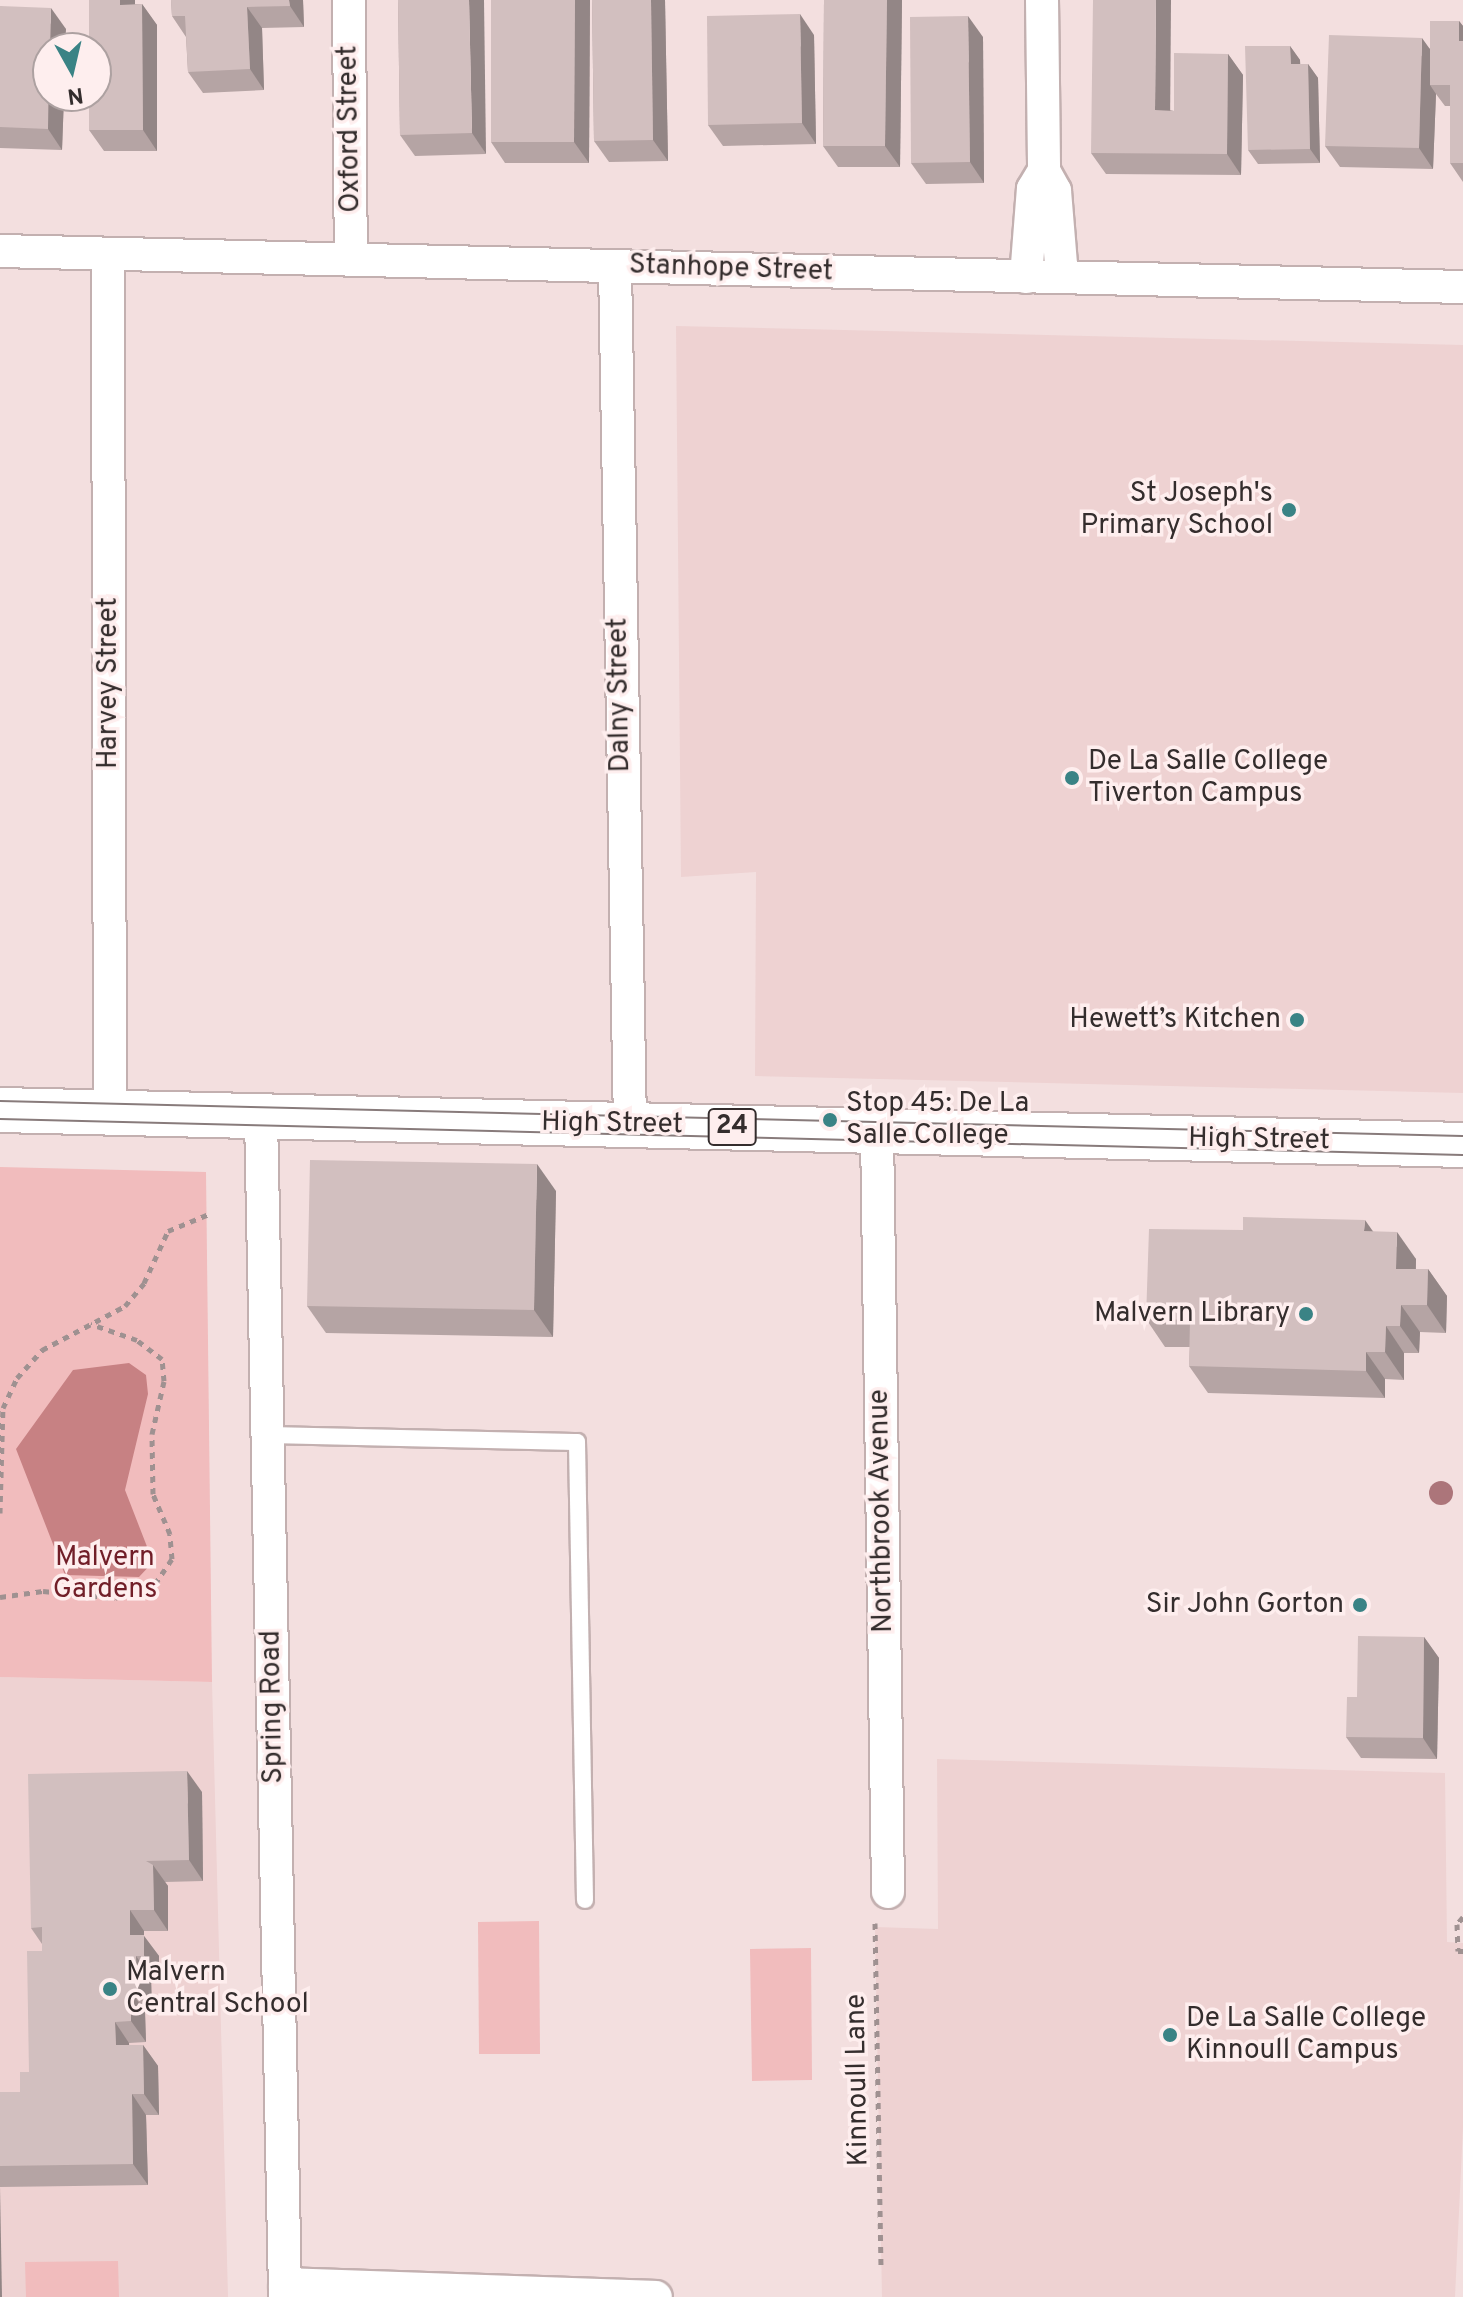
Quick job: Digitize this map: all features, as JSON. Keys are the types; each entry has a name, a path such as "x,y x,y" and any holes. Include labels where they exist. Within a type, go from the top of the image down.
{"main road":[{"name":"High Street","path":"0,1110 1463,1145"}],"street":[{"name":"Oxford Street","path":"349,0 351,259"},
{"path":"1042,0 1044,171 1055,191 1062,277"},
{"path":"1026,277 1033,189 1044,171"},
{"name":"Stanhope Street","path":"0,251 1463,287"},
{"name":"Harvey Street","path":"108,254 110,1112"},
{"name":"Dalny Street","path":"615,266 630,1125"},
{"name":"Spring Road","path":"261,1117 285,2290"},
{"name":"Northbrook Avenue","path":"877,1131 888,1892"},
{"path":"285,2290 656,2297"}],"lane":[{"path":"267,1435 577,1442 585,1900"}],"path":[{"path":"0,1513 3,1408 17,1378 42,1350 125,1306 144,1283 168,1231 209,1214"},
{"path":"0,1597 43,1591 115,1598 155,1584 172,1559 170,1534 153,1494 152,1434 164,1381 162,1359 137,1340 91,1324"},
{"name":"Kinnoull Lane","path":"881,2270 875,1920 888,1892"},
{"path":"1463,1917 1457,1924 1458,1951 1463,1951"}],"shaded area":[{"name":"De La Salle College Tiverton Campus","path":"676,326 1463,345 1463,1093 755,1076 756,872 681,877"},
{"path":"129,1363 146,1375 148,1394 125,1490 153,1562 139,1577 65,1575 16,1449 73,1370"},
{"name":"Malvern Central School","path":"0,1677 212,1682 228,2297 0,2297"},
{"name":"De La Salle College Kinnoull Campus","path":"937,1759 1445,1773 1447,1942 1463,1943 1463,2127 1455,2297 882,2297 875,1927 938,1929"}],"green space":[{"name":"Malvern Gardens","path":"0,1167 206,1172 212,1682 0,1677"},
{"path":"539,1921 540,2054 479,2054 478,1922"},
{"path":"811,1948 812,2080 752,2081 750,1949"},
{"path":"118,2261 119,2297 26,2297 25,2262"}],"building":[{"path":"89,0 120,0 120,5 142,4 143,130 89,130 89,112 112,112 112,32 89,32"},
{"path":"171,0 289,0 290,6 247,7 250,69 188,72 185,16 172,16"},
{"path":"398,0 469,0 472,133 400,135"},
{"path":"491,0 575,0 574,142 491,142"},
{"path":"592,0 651,0 653,140 594,141"},
{"path":"824,0 887,0 885,146 823,146"},
{"path":"1093,0 1156,0 1155,110 1174,111 1174,53 1228,54 1227,154 1091,153"},
{"path":"0,6 51,8 50,32 32,32 32,112 48,112 48,129 0,127"},
{"path":"800,14 802,123 708,125 707,16"},
{"path":"968,16 970,162 911,163 910,17"},
{"path":"1430,21 1459,21 1459,41 1463,41 1463,163 1450,163 1450,85 1430,85"},
{"path":"1329,35 1422,38 1419,148 1325,146"},
{"path":"1245,46 1290,46 1291,64 1308,64 1310,149 1248,150"},
{"path":"310,1160 537,1164 534,1310 307,1306"},
{"name":"Malvern Library","path":"1243,1217 1365,1220 1364,1231 1397,1232 1396,1269 1428,1269 1427,1305 1401,1305 1400,1326 1386,1326 1385,1352 1366,1352 1366,1371 1189,1366 1190,1320 1146,1319 1149,1229 1243,1230"},
{"path":"1358,1636 1424,1637 1423,1738 1346,1737 1347,1697 1357,1697"},
{"path":"187,1771 189,1860 146,1861 153,1865 154,1910 130,1910 130,1935 144,1935 144,1956 136,1956 137,1991 131,1991 131,2021 115,2022 116,2045 143,2045 144,2094 132,2094 133,2164 0,2166 0,2092 20,2092 20,2072 29,2072 27,1951 42,1951 42,1927 31,1928 28,1774"}],"tram line":[{"path":"0,1101 1463,1136"},
{"path":"0,1119 1463,1155"}],"place":[{"name":"St Joseph's Primary School","path":"1289,510"},
{"name":"De La Salle College Tiverton Campus","path":"1072,778"},
{"name":"Hewett’s Kitchen","path":"1297,1020"},
{"name":"Stop 45: De La Salle College","path":"830,1120"},
{"name":"Malvern Library","path":"1306,1314"},
{"name":"Sir John Gorton","path":"1360,1605"},
{"name":"Malvern Central School","path":"110,1989"},
{"name":"De La Salle College Kinnoull Campus","path":"1170,2035"}]}
